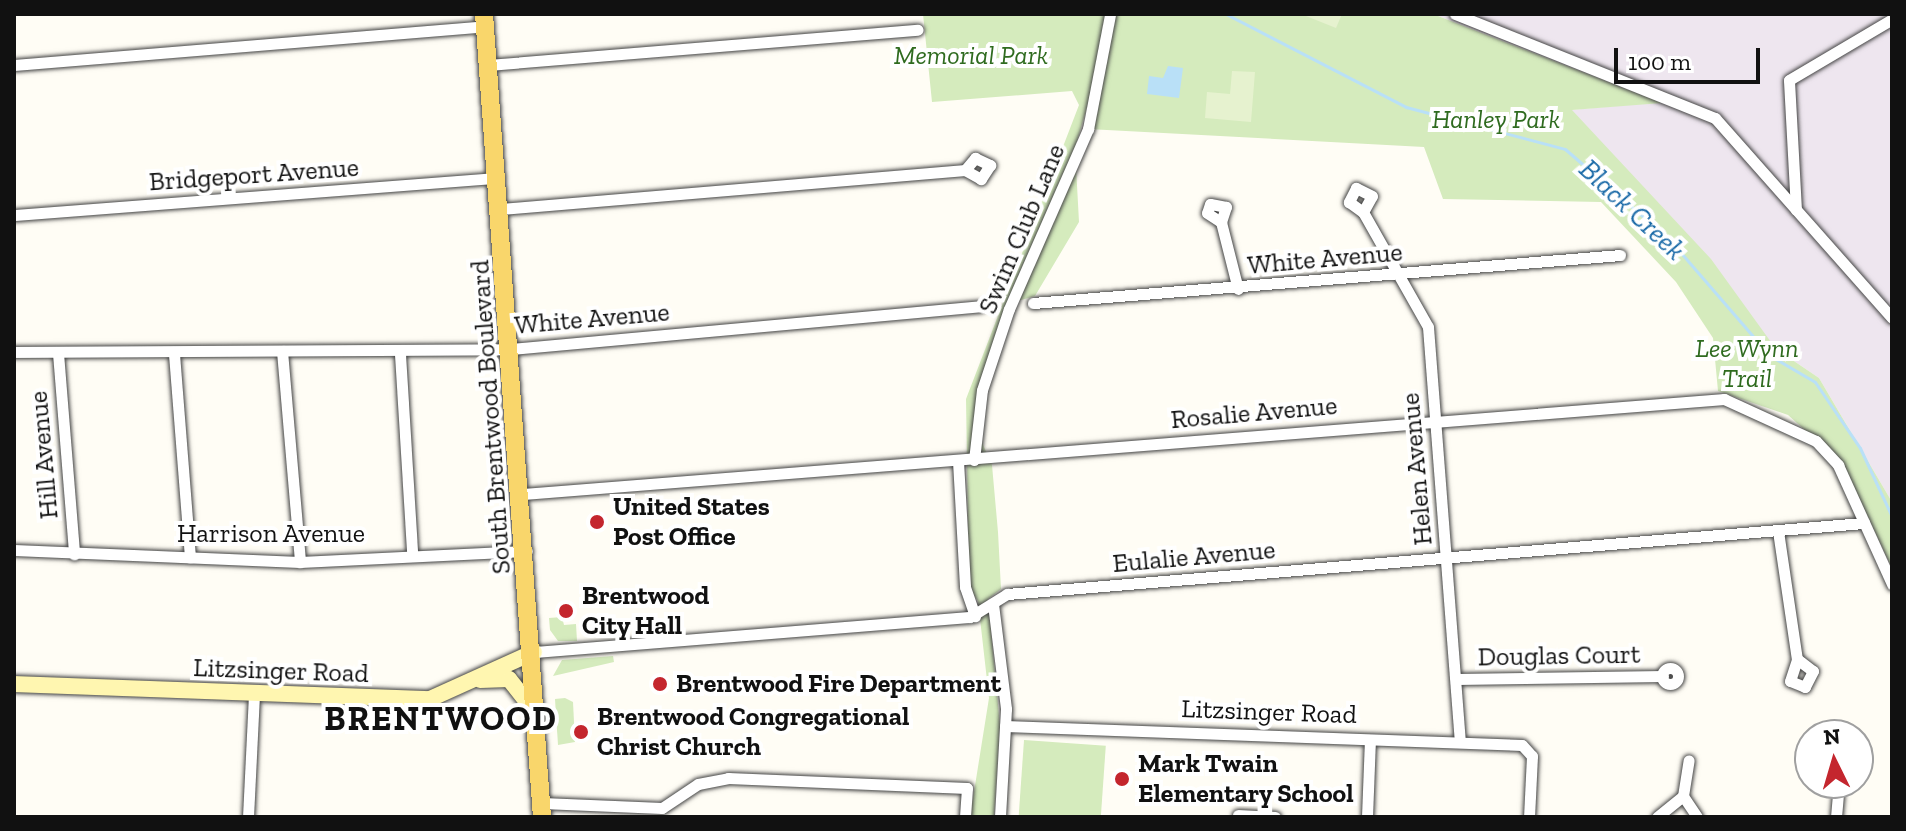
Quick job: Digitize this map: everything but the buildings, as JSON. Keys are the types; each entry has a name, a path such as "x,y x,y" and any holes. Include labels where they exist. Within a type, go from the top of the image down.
{"main road":[{"name":"South Brentwood Boulevard","path":"485,20 523,494 542,810"}],"street":[{"path":"1455,14 1705,111 1892,318"},
{"name":"Swim Club Lane","path":"974,460 982,390 1009,309 1088,129 1110,15"},
{"path":"1796,210 1789,80 1892,19"},
{"path":"14,65 485,20"},
{"path":"488,65 918,30"},
{"path":"501,209 965,170"},
{"name":"Bridgeport Avenue","path":"14,215 498,178"},
{"name":"Helen Avenue","path":"1363,212 1428,327 1460,740"},
{"path":"1221,222 1238,289"},
{"name":"White Avenue","path":"1033,303 1238,289 1620,255"},
{"name":"White Avenue","path":"14,352 400,354 511,349 980,306"},
{"path":"282,351 300,562"},
{"name":"Hill Avenue","path":"58,353 74,554"},
{"path":"174,354 190,557"},
{"path":"400,354 412,552"},
{"name":"Rosalie Avenue","path":"523,494 974,460 1435,420 1734,401 1816,441 1838,465 1892,584"},
{"path":"958,461 965,587 975,616"},
{"name":"Eulalie Avenue","path":"534,652 975,616 1007,594 1864,523"},
{"path":"1778,531 1797,659"},
{"name":"Harrison Avenue","path":"14,550 300,562 412,552 527,551"},
{"path":"993,604 1005,726 1000,817"},
{"name":"Litzsinger Road","path":"14,684 254,696 430,699 478,680 534,652"},
{"name":"Douglas Court","path":"1456,679 1663,676"},
{"path":"478,680 509,679 538,717"},
{"path":"248,817 254,696"},
{"name":"Litzsinger Road","path":"1005,726 1370,740 1460,740 1530,748 1529,817"},
{"path":"1367,817 1370,740"},
{"path":"1657,817 1683,796 1689,760"},
{"path":"542,810 664,812 698,784 728,778 967,788 965,817"},
{"path":"1683,796 1697,817"},
{"path":"1238,815 1275,817"}],"shaded area":[{"path":"1433,14 1892,14 1892,502 1819,378 1776,349 1571,110 1660,102"}],"green space":[{"name":"Hanley Park","path":"923,14 1433,14 1662,103 1572,110 1711,259 1776,349 1819,378 1892,502 1892,568 1843,464 1788,415 1718,391 1713,338 1676,282 1601,202 1443,199 1424,147 1088,129 1092,90 1075,148 1079,222 1035,296 1014,302 985,390 980,438 992,465 998,532 1001,589 988,599 1000,726 994,817 970,817 989,698 978,601 969,588 966,399 1079,105 1072,91 932,102"},
{"path":"1301,14 1342,14 1336,28"},
{"path":"1232,71 1255,72 1251,122 1205,118 1207,92 1230,94"},
{"path":"562,617 564,625 576,624 577,641 558,641 550,630 549,618"},
{"path":"613,656 614,662 553,676 562,660"},
{"path":"565,698 573,702 575,742 558,745 555,699"},
{"path":"1024,740 1106,746 1101,817 1019,817"}],"water":[{"path":"1168,66 1183,68 1179,98 1147,94 1149,76 1163,78"}],"waterway":[{"name":"Black Creek","path":"1226,14 1406,107 1565,149 1669,239 1769,355 1815,382 1860,448 1892,517"}],"place":[{"name":"United States Post Office","path":"597,522"},
{"name":"Brentwood City Hall","path":"566,611"},
{"name":"Brentwood Fire Department","path":"660,684"},
{"name":"Brentwood Congregational Christ Church","path":"581,732"},
{"name":"Mark Twain Elementary School","path":"1122,779"}],"district":[{"name":"BRENTWOOD","path":"441,719"}],"park label":[{"name":"Memorial Park","path":"971,56"},
{"name":"Lee Wynn Trail","path":"1747,364"}]}
